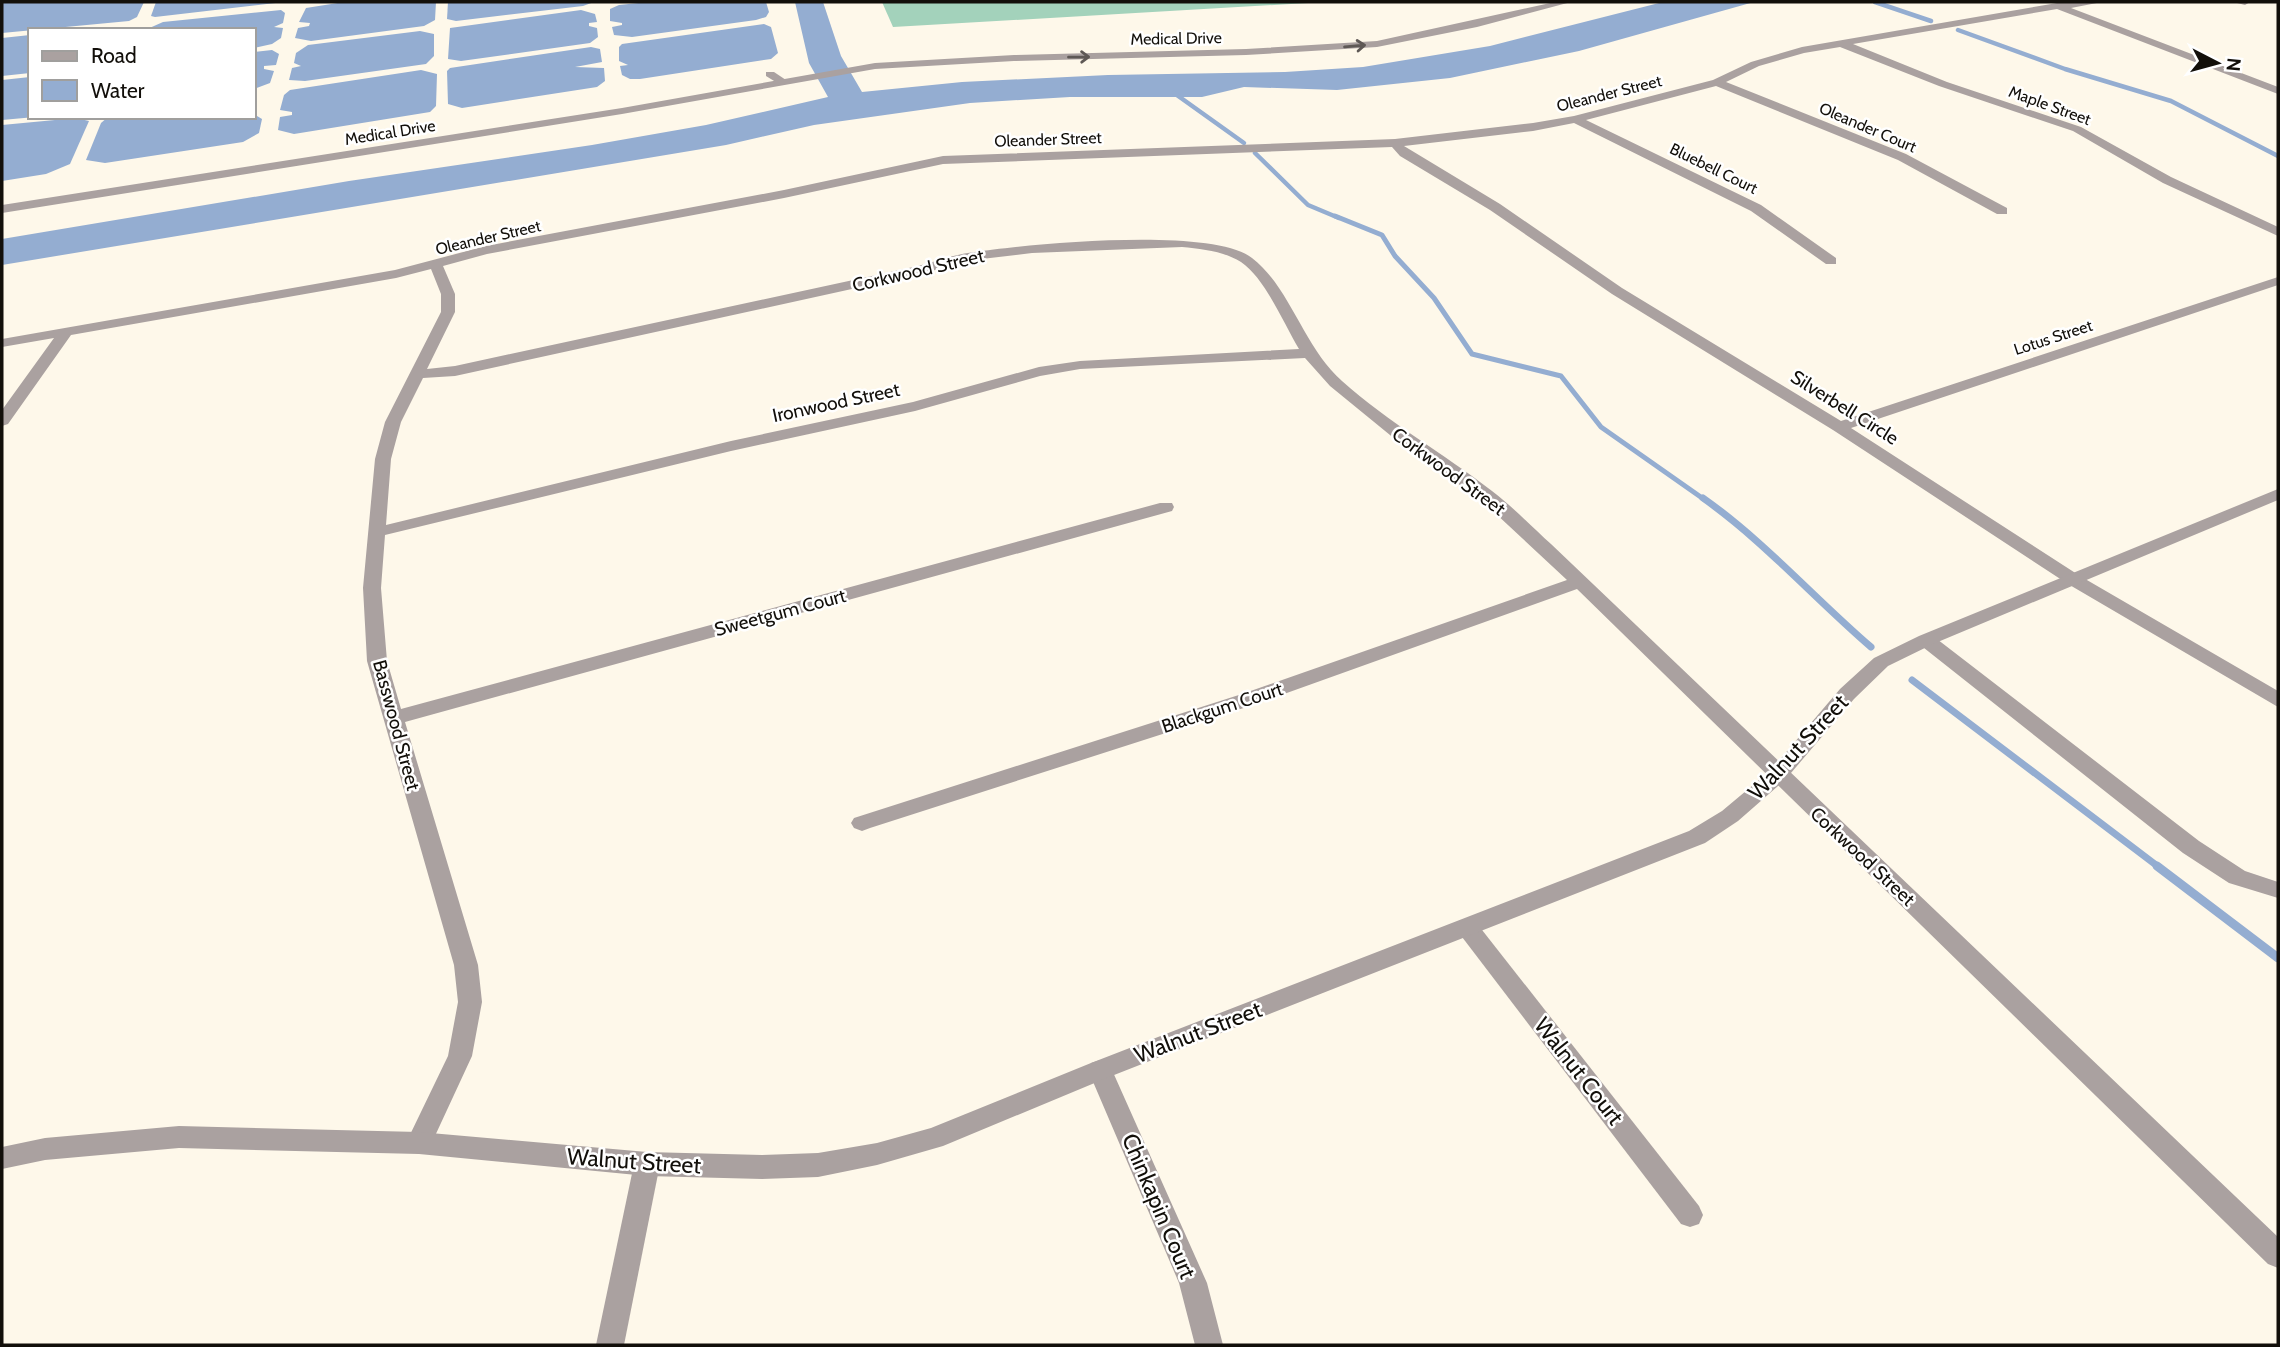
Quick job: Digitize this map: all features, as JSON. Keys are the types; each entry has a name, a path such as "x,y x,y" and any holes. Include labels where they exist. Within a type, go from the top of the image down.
{"street":[{"name":"Medical Drive","path":"1225,40 1298,40 1378,31 1430,23 1516,2"},
{"name":"Medical Drive","path":"860,64 1246,52 1377,44 1511,17 1566,2"},
{"name":"Oleander Street","path":"2,343 436,265 486,250 784,194 943,160 1395,143 1510,130 1575,119 1717,82 1769,59 1840,43 2057,6 2097,2"},
{"path":"2238,2 2245,2"},
{"path":"2057,6 2278,92"},
{"name":"Medical Drive","path":"2,198 951,51 1198,41"},
{"name":"Maple Street","path":"1840,43 1943,83 2077,129 2179,186 2278,232"},
{"name":"Medical Drive","path":"2,209 484,134 782,77"},
{"name":"Oleander Court","path":"1717,82 1902,157 2002,211"},
{"name":"Bluebell Court","path":"1575,119 1756,208 1831,261"},
{"name":"Silverbell Circle","path":"1395,143 1404,153 1495,207 1617,291 1839,427 2074,580 2278,700"},
{"name":"Corkwood Street","path":"417,374 455,370 920,270 972,256 1032,249 1182,243 1231,252 1247,260 1266,281 1309,353 1335,383 1377,418 1486,495 2066,1048 2278,1255"},
{"name":"Basswood Street","path":"419,1143 460,1056 470,1002 466,965 377,661 372,587 383,459 393,422 448,312 448,295 436,265"},
{"name":"Lotus Street","path":"1839,427 2278,281"},
{"path":"2,421 67,331"},
{"name":"Ironwood Street","path":"378,532 731,446 915,406 1039,372 1080,365 1309,353"},
{"name":"Walnut Street","path":"2,1158 46,1149 179,1137 419,1143 647,1164 762,1167 818,1165 877,1154 934,1138 1100,1070 1697,838 1730,816 1778,775 1847,694 1881,662 1926,640 2276,497"},
{"name":"Sweetgum Court","path":"394,718 1166,507"},
{"name":"Blackgum Court","path":"862,823 1249,699 1579,582"},
{"path":"1926,640 2190,847 2237,877 2278,890"},
{"name":"Walnut Court","path":"1467,927 1690,1215"},
{"name":"Chinkapin Court","path":"1100,1070 1193,1283 1209,1345"},
{"path":"610,1345 647,1164"}],"green space":[{"path":"882,2 1325,2 893,27"}],"water":[{"path":"2,2 144,2 137,17 129,21 28,28 28,31 2,33"},
{"path":"156,2 284,2 155,17 151,16"},
{"path":"344,2 436,2 435,20 424,26 311,41 295,38 298,28 309,26 310,23 299,22 306,8"},
{"path":"448,2 594,2 583,6 456,21 447,19"},
{"path":"648,2 766,2 769,12 766,17 756,20 632,37 614,35 612,27 622,23 610,21 610,9 619,5"},
{"path":"795,2 823,2 841,56 862,92 962,82 1363,67 1490,46 1663,2 1754,2 1579,51 1450,78 1337,90 1244,87 1202,97 1070,97 970,103 814,125 726,145 2,265 2,239 349,181 592,145 706,125 828,97 809,63"},
{"path":"281,10 285,13 283,23 274,27 283,28 281,38 272,44 256,48 256,28 150,28 163,22"},
{"path":"581,10 595,14 597,22 589,23 589,26 597,28 598,37 590,43 461,61 448,59 450,28"},
{"path":"764,24 771,27 778,53 771,59 640,79 630,79 622,75 620,66 628,65 619,61 619,47 622,44"},
{"path":"420,31 434,34 434,56 426,64 305,81 289,80 292,68 301,66 294,63 296,53 308,45"},
{"path":"28,35 28,73 2,76 2,38"},
{"path":"591,47 600,49 602,62 575,67 604,68 605,81 597,87 462,108 448,104 447,71 450,68"},
{"path":"272,50 279,54 276,65 264,66 264,69 274,71 270,83 256,88 256,52"},
{"path":"421,70 437,74 436,106 430,112 294,134 278,130 280,117 292,115 292,112 280,110 284,95 290,90"},
{"path":"28,77 28,118 2,120 2,80"},
{"path":"256,116 262,119 259,133 243,142 105,163 86,160 101,123 106,119 256,119"},
{"path":"65,119 89,121 70,164 46,174 2,181 2,125"}],"waterway":[{"path":"1875,2 1931,21"},
{"path":"1958,30 2065,69 2171,101 2278,156"},
{"path":"1174,93 1244,143"},
{"path":"1255,153 1308,205 1339,218"},
{"path":"1335,216 1382,235 1395,256 1434,298 1472,354 1561,376 1601,427 1705,500"},
{"path":"1703,498 1768,551 1871,647"},
{"path":"1912,680 2160,868"},
{"path":"2157,866 2278,958"}]}
